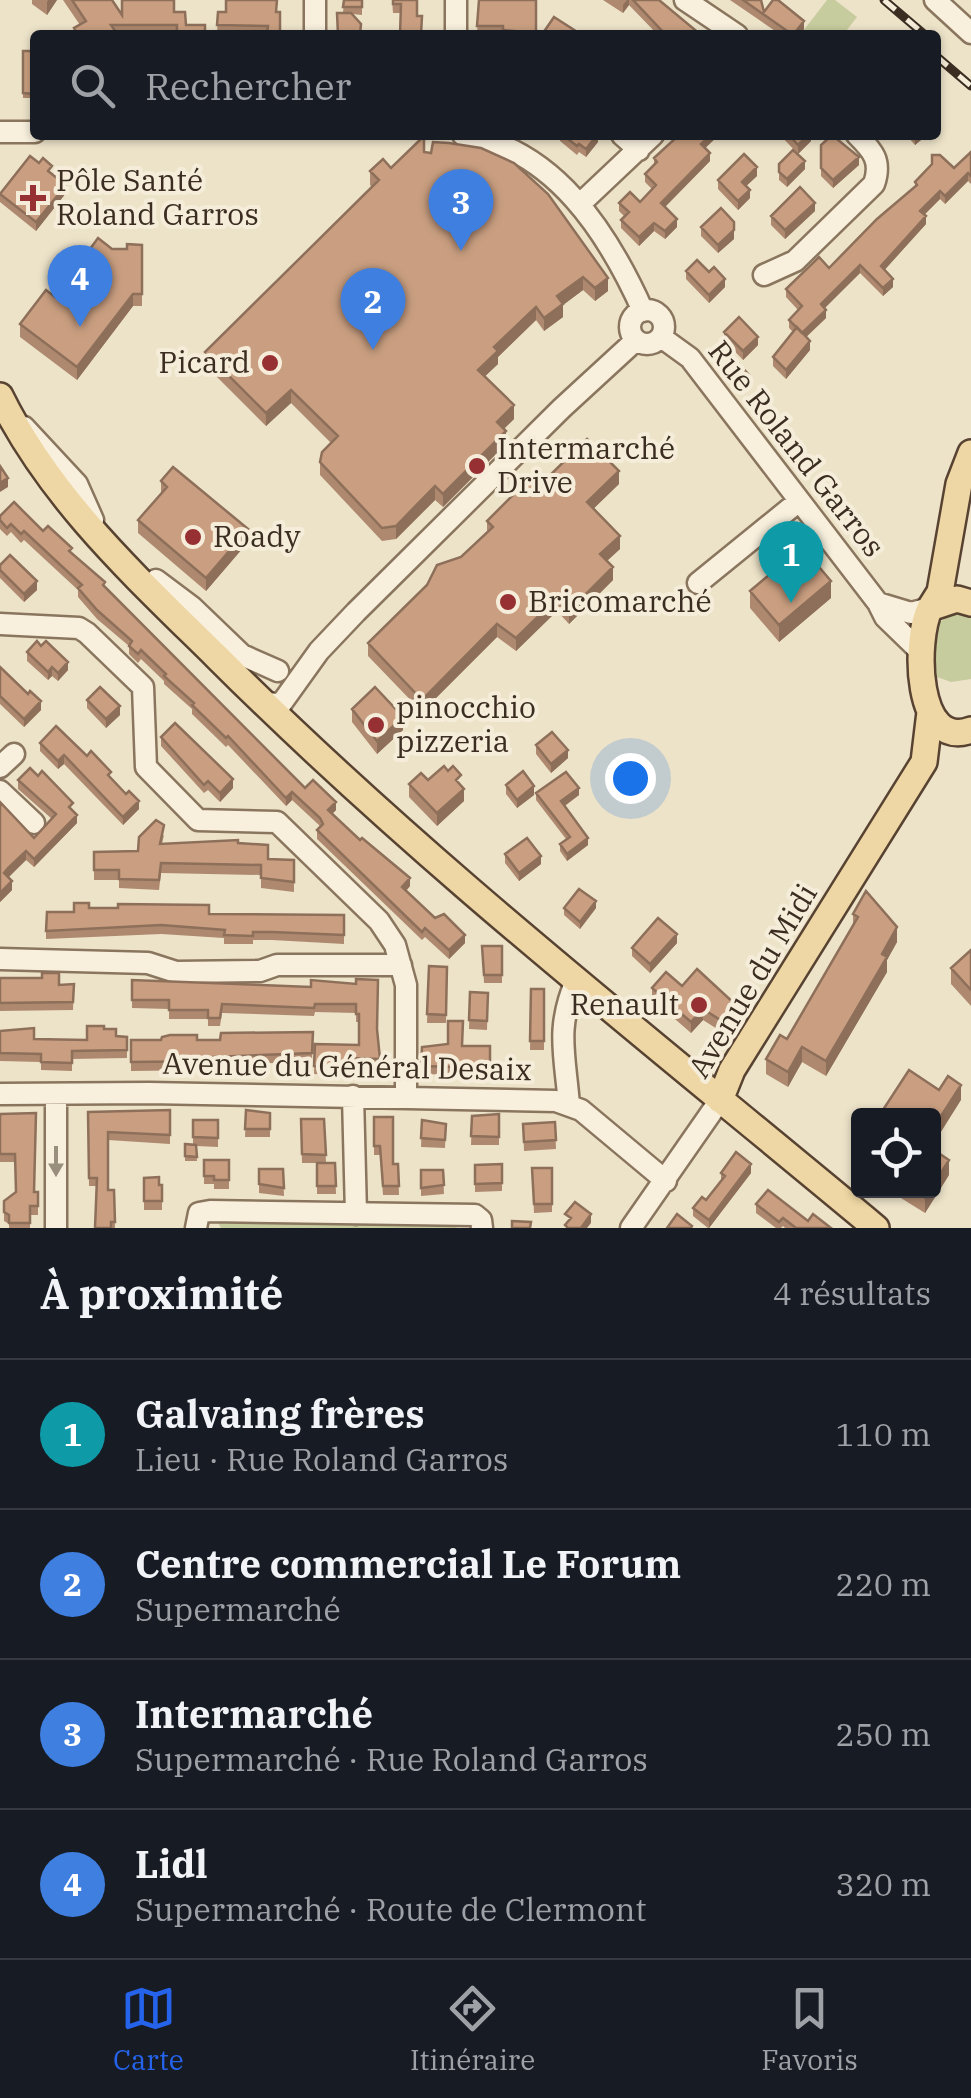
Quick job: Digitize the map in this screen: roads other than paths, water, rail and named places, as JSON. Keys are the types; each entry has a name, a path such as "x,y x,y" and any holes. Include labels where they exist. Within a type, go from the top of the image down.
{"main road":[{"path":"4,404 23,440 70,504 125,568 274,698"},
{"path":"919,650 920,635 940,592 959,484 971,452"},
{"path":"70,504 93,520 156,580 462,885 876,1228"},
{"path":"930,608 971,600 958,575 951,529"},
{"name":"Avenue du Midi","path":"720,1100 732,1070 924,762 930,712 919,650"},
{"path":"930,712 942,726 969,733"},
{"name":"Avenue du Midi","path":"924,762 969,733"}],"street":[{"path":"315,0 315,30"},
{"path":"456,0 456,30"},
{"path":"685,0 730,30"},
{"path":"935,0 971,33"},
{"path":"0,132 30,132"},
{"path":"481,140 510,148 547,173 580,204 627,275 643,311"},
{"path":"764,275 795,261 874,184 880,169 876,156 862,140"},
{"path":"580,204 646,142"},
{"path":"637,314 659,314 664,329 662,337 650,344 636,340 630,327 637,314"},
{"name":"Rue Roland Garros","path":"662,337 690,358 885,617 919,650"},
{"path":"274,698 562,408 636,340"},
{"path":"4,404 77,484 93,520"},
{"path":"698,583 799,500"},
{"name":"Rue Roland Garros","path":"878,604 911,613 930,608"},
{"path":"0,624 78,628 86,632 143,688 144,757 151,775 198,820 277,822 389,933 406,985 406,1097"},
{"path":"274,698 319,650"},
{"path":"0,790 34,824"},
{"path":"0,960 148,963 176,972 401,965"},
{"path":"570,1105 561,1045 565,1006 578,978"},
{"name":"Avenue du Général Desaix","path":"0,1094 543,1100 581,1110 666,1181"},
{"path":"56,1094 56,1228"},
{"path":"353,1096 356,1214"},
{"name":"Avenue du Midi","path":"631,1228 720,1100"},
{"path":"196,1228 196,1217 204,1211 475,1215 482,1220 482,1228"}],"railway":[{"path":"884,0 919,30"},
{"path":"941,60 971,86"}],"place":[{"name":"Pôle Santé Roland Garros","path":"33,198"},
{"name":"Intermarché","path":"461,251"},
{"name":"Lidl","path":"80,327"},
{"name":"Centre commercial Le Forum","path":"373,350"},
{"name":"Picard","path":"270,363"},
{"name":"Intermarché Drive","path":"477,466"},
{"name":"Roady","path":"193,537"},
{"name":"Bricomarché","path":"508,602"},
{"name":"Galvaing frères","path":"791,603"},
{"name":"pinocchio pizzeria","path":"376,725"},
{"name":"Renault","path":"699,1005"}]}
